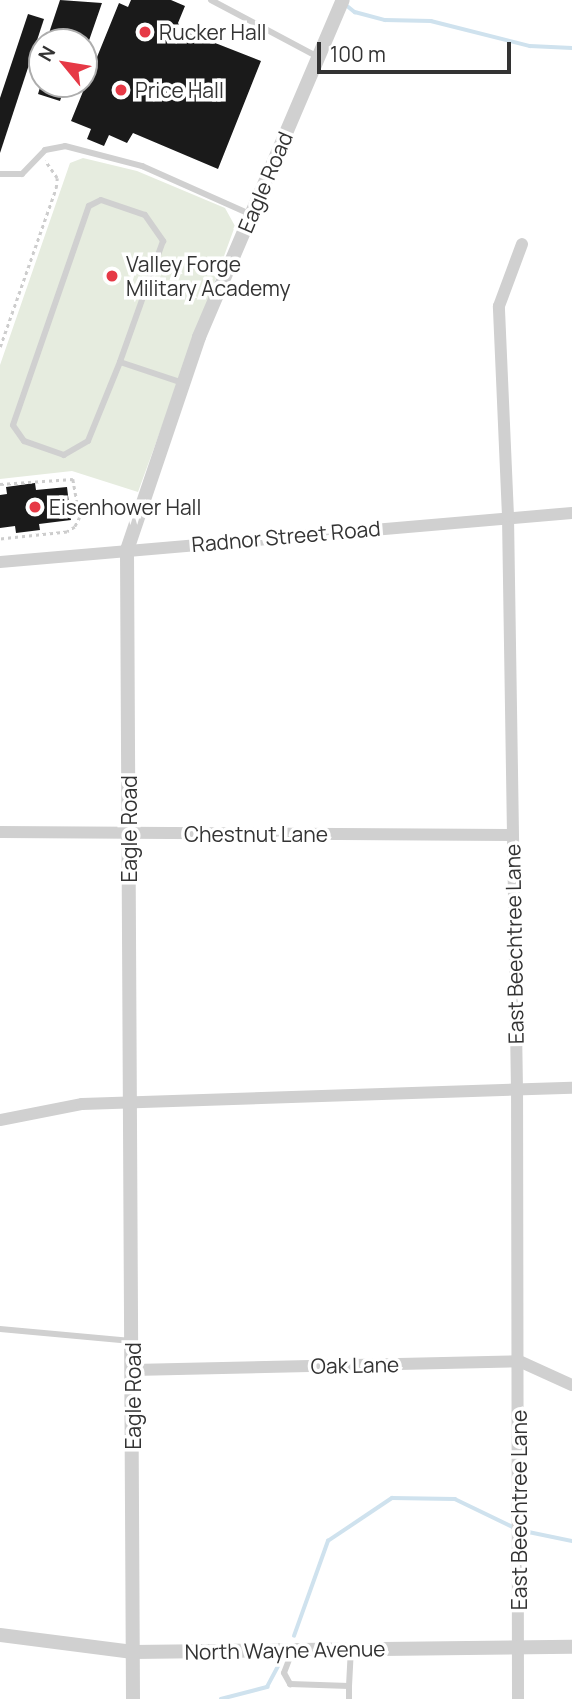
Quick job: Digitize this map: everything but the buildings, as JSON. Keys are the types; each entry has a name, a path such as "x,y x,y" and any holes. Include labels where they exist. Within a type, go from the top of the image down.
{"street":[{"name":"Eagle Road","path":"133,1699 128,550 183,383 251,214 343,0"},
{"name":"East Beechtree Lane","path":"518,1699 517,1090 508,516 499,306 522,244"},
{"name":"Radnor Street Road","path":"0,562 508,516 572,513"},
{"name":"Chestnut Lane","path":"0,832 512,835"},
{"path":"0,1120 50,1108 132,1103 572,1088"},
{"name":"Oak Lane","path":"133,1370 519,1361 572,1385"},
{"name":"North Wayne Avenue","path":"0,1635 133,1652 572,1647"}],"lane":[{"path":"211,0 318,57"},
{"path":"0,174 22,174 46,150 65,146 117,159 251,214"},
{"path":"101,200 145,215 163,241 120,362 89,441 64,455 24,441 13,425 89,205 101,200"},
{"path":"120,362 183,383"},
{"path":"0,1329 133,1342"},
{"path":"349,1699 351,1649"},
{"path":"292,1650 284,1673 290,1684 349,1686"}],"path":[{"path":"0,348 55,188 57,178 40,156"},
{"path":"0,484 73,479 80,517 75,527 66,532 0,538"}],"shaded area":[{"path":"83,158 137,171 225,208 235,226 138,492 72,471 0,479 0,365 70,163"}],"waterway":[{"path":"345,4 355,12 385,20 431,21 530,46 572,48"},
{"path":"294,1636 328,1541 392,1498 455,1499 519,1530 572,1541"},
{"path":"221,1699 267,1687 278,1666"}],"place":[{"name":"Rucker Hall","path":"145,32"},
{"name":"Price Hall","path":"121,90"},
{"name":"Valley Forge Military Academy","path":"112,276"},
{"name":"Eisenhower Hall","path":"35,507"}]}
